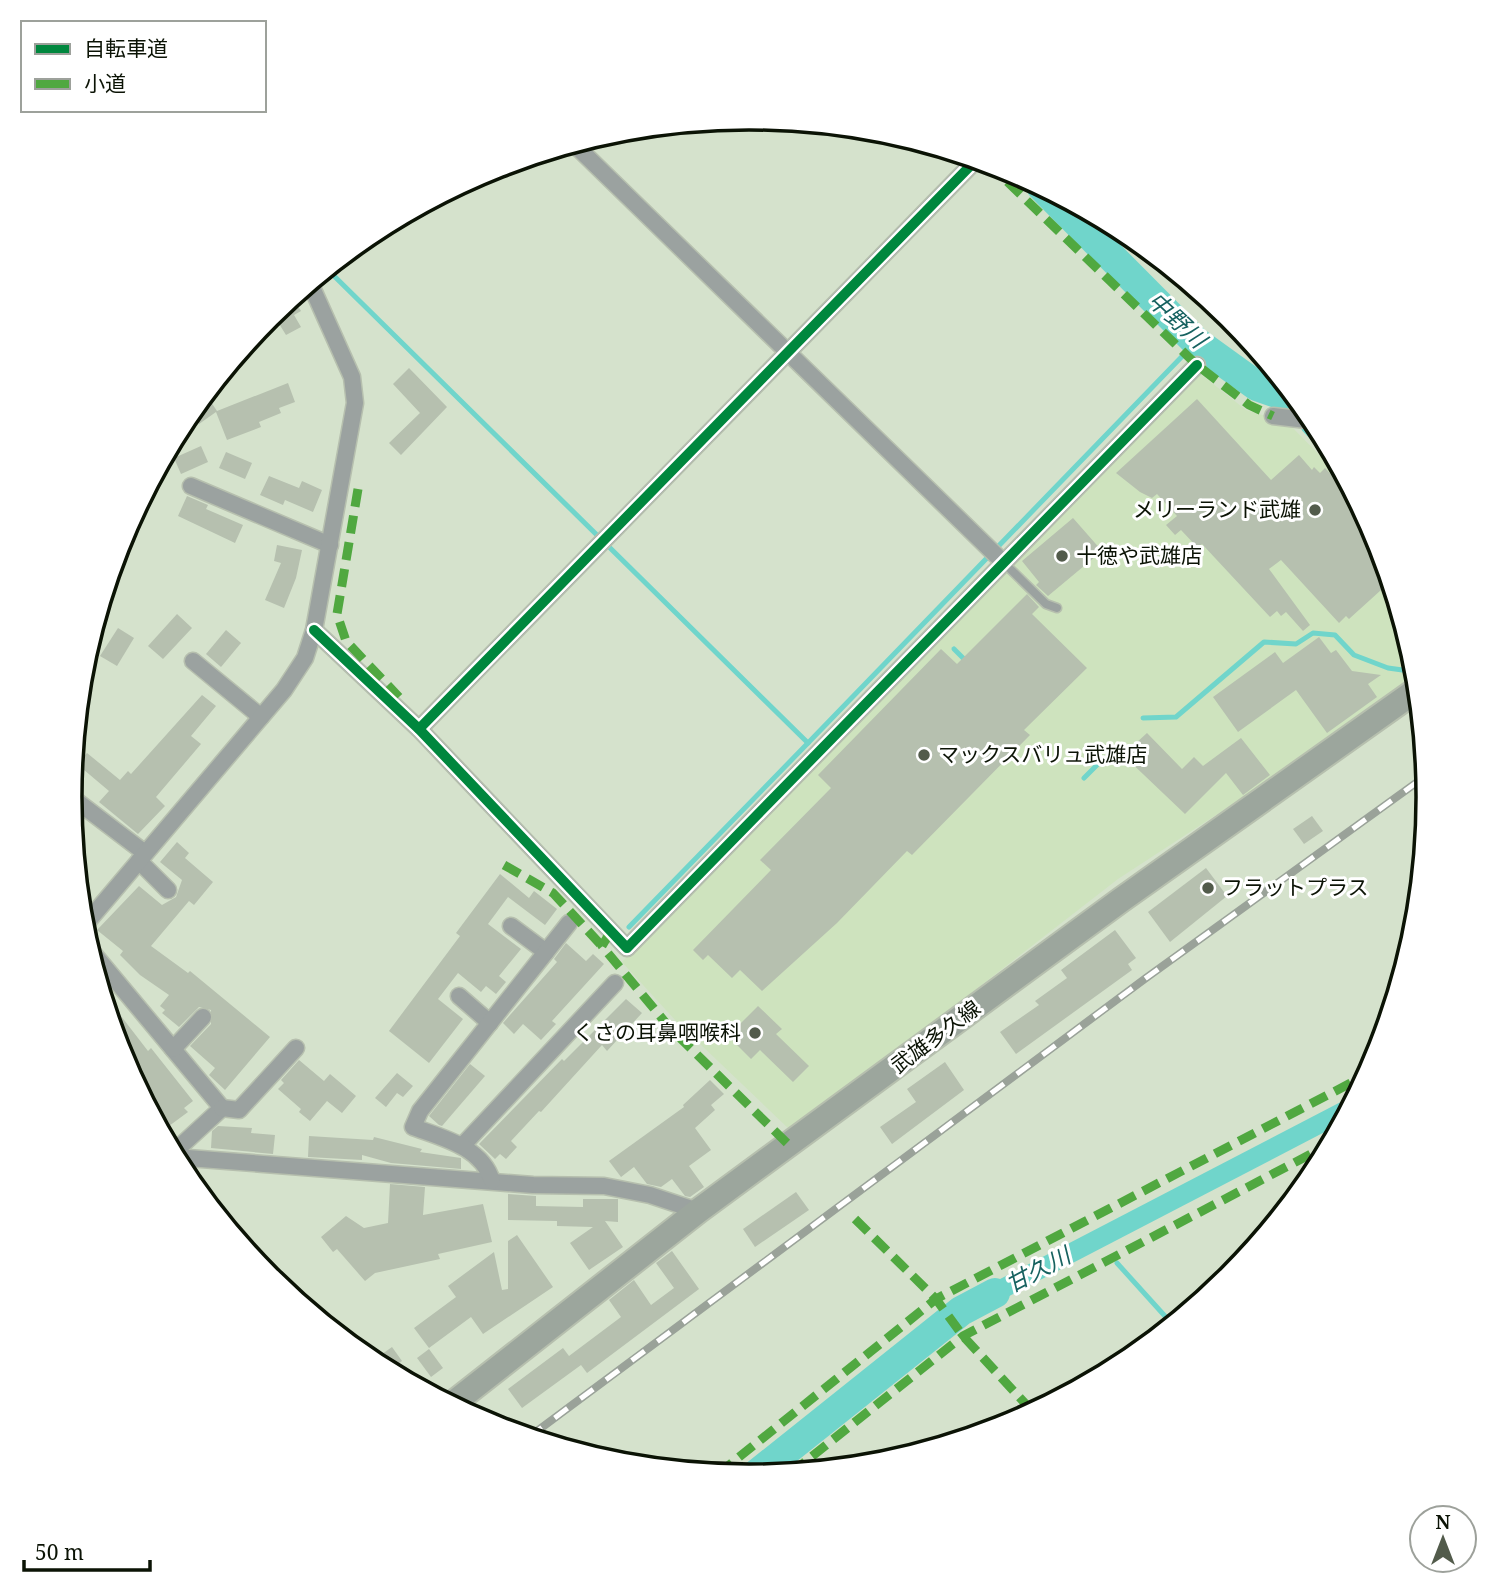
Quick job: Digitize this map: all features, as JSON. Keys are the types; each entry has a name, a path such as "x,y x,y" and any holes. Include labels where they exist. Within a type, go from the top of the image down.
{"main road":[{"name":"武雄多久線","path":"459,1398 698,1211 942,1026 1409,696"}],"street":[{"path":"582,152 1003,562"},
{"path":"419,729 969,168"},
{"path":"93,915 261,717 304,658 314,630 355,403 352,377 314,292"},
{"path":"314,630 419,729 627,948 1197,365"},
{"path":"1273,416 1298,419"},
{"path":"191,486 330,545"},
{"path":"193,661 261,717"},
{"path":"82,807 142,857 168,890"},
{"path":"492,1181 489,1171 463,1145 414,1126 420,1111 569,923"},
{"path":"511,926 546,952"},
{"path":"104,966 222,1108 239,1110 296,1048"},
{"path":"463,1145 615,983"},
{"path":"459,996 490,1023"},
{"path":"173,1049 203,1017"},
{"path":"182,1147 222,1108"},
{"path":"188,1156 492,1181 604,1186 650,1195 698,1211"}],"lane":[{"path":"1003,562 1046,604 1057,608"}],"shaded area":[{"path":"1198,372 1246,410 1288,423 1325,460 1366,542 1394,625 1406,682 1262,785 1118,879 929,1026 789,1129 676,1021 622,962"}],"water":[{"path":"1344,1100 1327,1131 965,1319 952,1304"}],"building":[{"path":"298,307 301,311 294,315 301,327 286,335 280,325"},
{"path":"409,368 447,407 401,455 389,443 420,413 393,384"},
{"path":"288,383 295,402 279,408 281,413 259,422 261,427 227,440 216,412 198,423 212,403 217,411"},
{"name":"メリーランド武雄","path":"1197,399 1271,480 1299,455 1312,470 1314,467 1320,473 1325,468 1335,479 1348,502 1383,589 1349,619 1346,616 1339,623 1281,560 1269,569 1310,625 1303,631 1286,612 1281,616 1277,611 1270,617 1202,544 1198,548 1181,530 1175,535 1166,525 1177,516 1157,494 1152,498 1140,492 1116,473"},
{"path":"201,446 208,462 181,474 175,460"},
{"path":"226,452 252,463 245,479 219,468"},
{"path":"269,476 299,488 302,481 322,490 313,512 285,500 283,505 260,495"},
{"path":"187,496 208,505 206,509 243,525 235,543 178,516"},
{"name":"十徳や武雄店","path":"1073,518 1102,551 1048,596 1036,585 1039,582 1022,561"},
{"path":"277,545 302,550 296,578 284,608 265,600 281,563 274,561"},
{"path":"1027,594 1039,607 1032,614 1087,668 1024,730 1030,735 912,855 907,851 837,923 762,991 740,970 732,978 708,955 703,960 693,950 771,870 760,860 831,788 818,775 941,649 957,664"},
{"path":"177,614 192,628 163,659 148,646"},
{"path":"118,628 134,638 117,666 100,656"},
{"path":"226,630 241,643 221,667 206,654"},
{"path":"1319,637 1331,653 1336,650 1352,671 1381,675 1368,684 1377,697 1327,733 1296,690 1238,732 1213,697 1275,652 1283,663"},
{"path":"202,695 216,706 191,736 201,744 156,797 165,806 138,834 99,802 109,791 83,769 84,756 87,753 120,780 128,771 131,774"},
{"path":"1147,733 1182,769 1194,757 1203,766 1241,738 1270,775 1243,795 1226,773 1185,814 1123,755"},
{"path":"1312,816 1323,831 1304,844 1293,829"},
{"path":"177,842 189,853 185,858 213,882 194,905 189,901 151,946 188,973 190,971 270,1037 225,1090 209,1075 215,1068 190,1046 211,1024 211,1010 199,1007 179,1027 162,1013 165,1010 160,1006 169,995 140,975 120,955 123,951 97,930 139,886 162,905 176,897 182,880 160,862"},
{"path":"1206,868 1227,896 1170,942 1148,912"},
{"path":"500,874 529,898 534,891 557,909 545,925 508,897 488,924 521,949 499,976 506,982 496,994 486,986 481,992 458,973 438,999 463,1019 429,1063 389,1031 460,936 456,933"},
{"path":"1115,930 1136,958 1128,964 1132,970 1016,1054 1000,1032 1039,1005 1035,1001 1067,978 1061,970"},
{"path":"566,943 586,961 593,954 604,964 552,1021 556,1024 541,1040 523,1024 514,1034 503,1023 557,962 554,959"},
{"path":"626,999 642,1013 607,1051 602,1045 511,1141 517,1147 506,1159 500,1154 495,1159 479,1144 562,1059 564,1061"},
{"path":"758,1006 782,1029 776,1034 809,1066 793,1082 760,1050 751,1059 728,1036"},
{"path":"118,1012 148,1051 151,1048 193,1101 184,1108 188,1112 169,1126 133,1053"},
{"path":"299,1060 324,1081 330,1074 356,1096 342,1113 327,1101 310,1121 299,1112 301,1109 278,1089 284,1083 281,1080"},
{"path":"945,1062 964,1090 892,1144 880,1127 916,1102 907,1089"},
{"path":"470,1064 485,1076 442,1126 439,1125 429,1116"},
{"path":"397,1073 413,1086 403,1097 397,1093 386,1107 375,1098"},
{"path":"710,1080 724,1094 711,1105 715,1110 695,1128 711,1150 689,1166 704,1187 690,1197 685,1196 672,1179 661,1187 647,1184 634,1167 621,1177 609,1161 684,1107 683,1105"},
{"path":"218,1126 252,1128 251,1133 275,1135 273,1154 211,1148 212,1131"},
{"path":"309,1136 373,1140 374,1137 422,1149 420,1152 461,1158 461,1169 391,1163 362,1155 362,1160 308,1157"},
{"path":"390,1184 425,1187 423,1215 483,1204 492,1242 438,1254 440,1259 375,1273 365,1281 337,1249 333,1252 321,1237 346,1216 364,1228 388,1223"},
{"path":"796,1192 809,1210 755,1247 743,1229"},
{"path":"508,1194 536,1196 536,1206 583,1207 583,1199 618,1199 618,1222 605,1221 623,1247 589,1270 570,1243 593,1227 557,1226 557,1221 508,1220"},
{"path":"517,1235 553,1287 483,1334 471,1317 429,1348 414,1328 456,1297 448,1286 494,1252 502,1290 508,1289 508,1241"},
{"path":"672,1251 699,1289 587,1373 581,1365 522,1408 508,1389 563,1348 569,1356 621,1317 609,1300 634,1280 651,1305 674,1288 656,1263"},
{"path":"392,1347 402,1361 398,1364 382,1354"},
{"path":"429,1349 443,1368 431,1377 417,1358"}],"waterway":[{"name":"中野川","path":"1065,210 1196,342 1257,386 1282,395"},
{"path":"334,276 808,743 1196,342"},
{"path":"1304,429 1307,433"},
{"path":"1143,718 1176,717 1264,642 1296,644 1313,633 1335,635 1354,655 1388,668 1405,670"},
{"path":"954,649 967,662"},
{"path":"629,927 808,743"},
{"path":"1084,778 1099,763"},
{"path":"1117,1263 1167,1318"},
{"name":"甘久川","path":"769,1464 961,1311 995,1293"}],"railway":[{"path":"538,1430 1146,978 1416,783"}],"marked path":[{"path":"1008,182 1197,365 1249,405 1273,416"},
{"path":"358,489 337,614 346,641 399,697"},
{"path":"504,865 553,893 602,946"},
{"path":"611,931 602,946 670,1028 790,1146"},
{"path":"730,1464 936,1299 1353,1082"},
{"path":"805,1462 963,1336 1314,1153"},
{"path":"855,1219 936,1299 963,1336 1026,1405"}],"cycle path":[{"path":"419,729 969,168"},
{"path":"314,630 419,729 627,948 1197,365"}],"place":[{"name":"メリーランド武雄","path":"1315,510"},
{"name":"十徳や武雄店","path":"1062,556"},
{"name":"マックスバリュ武雄店","path":"924,755"},
{"name":"フラットプラス","path":"1208,888"},
{"name":"くさの耳鼻咽喉科","path":"755,1033"}]}
